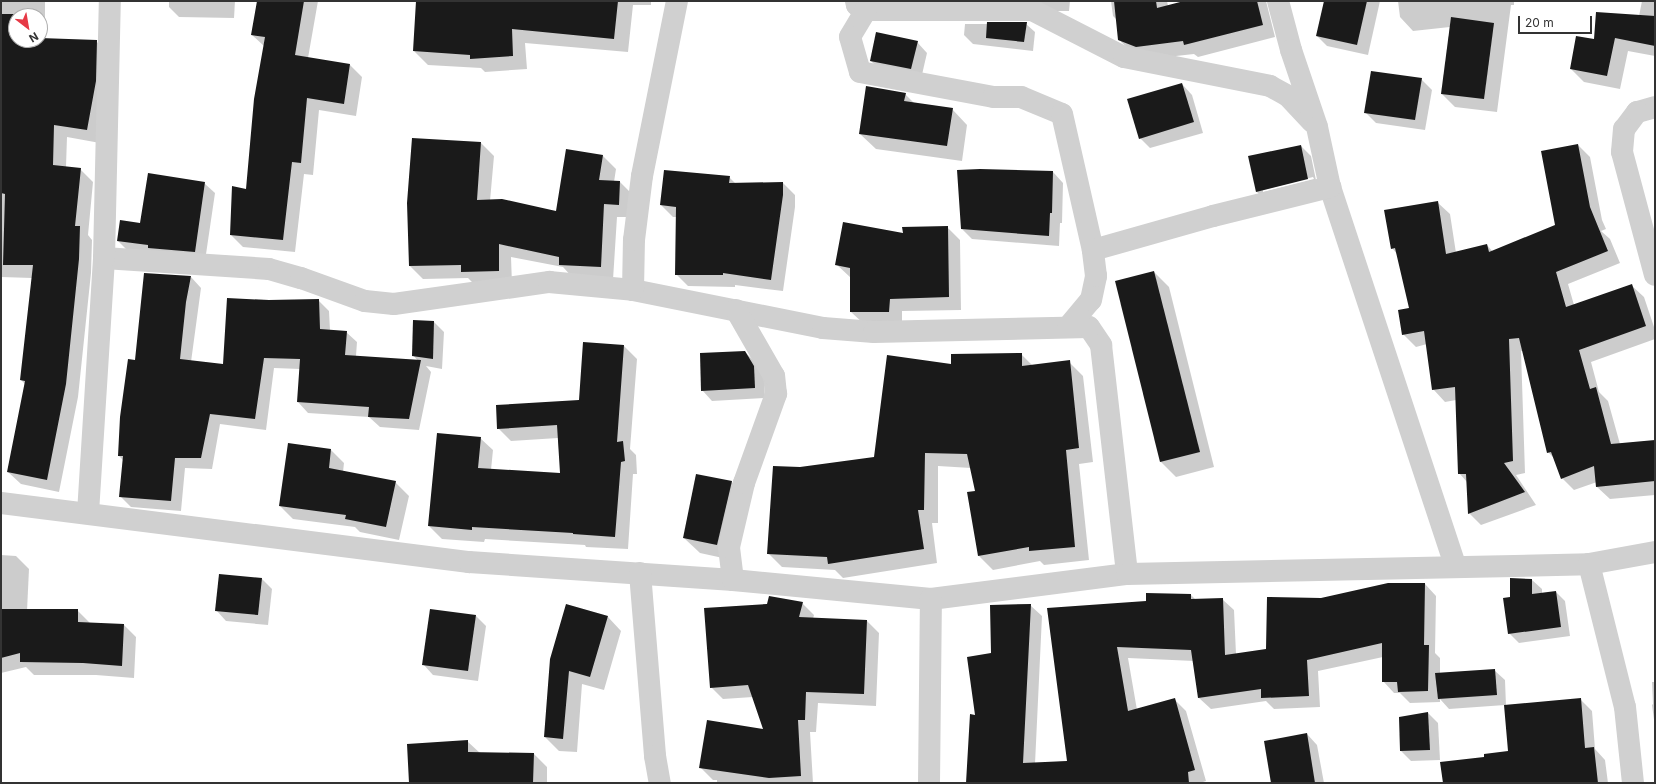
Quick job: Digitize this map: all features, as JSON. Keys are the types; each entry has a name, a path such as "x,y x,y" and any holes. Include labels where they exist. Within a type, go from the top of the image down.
{"street":[{"path":"88,513 104,258 110,1"},
{"path":"633,290 634,240 640,183 677,1"},
{"path":"1278,1 1291,50 1317,128 1330,187 1456,567"},
{"path":"1068,327 1091,300 1096,276 1093,250 1062,114 1021,97 994,97 860,72 850,38 861,5 1032,10 1124,57 1270,86 1288,96 1317,128"},
{"path":"1655,107 1638,112 1624,129 1622,152 1655,275"},
{"path":"1093,250 1213,216 1330,187"},
{"path":"104,258 269,269 301,278 365,301 394,304 549,282 633,290 823,328 874,332 1089,327 1102,345 1127,574"},
{"path":"733,580 729,547 744,483 776,394 774,376 736,310"},
{"path":"1,503 469,562 733,580 931,599 1127,574 1589,564 1655,552"},
{"path":"1589,564 1625,707 1633,783"},
{"path":"640,573 655,756 660,783"},
{"path":"929,783 931,599"}],"building":[{"path":"257,1 304,1 295,55 350,64 344,104 307,98 301,163 292,162 283,240 230,235 232,186 246,189 254,99 265,37 251,35"},
{"path":"416,1 618,1 614,39 512,29 513,56 470,59 470,55 413,51"},
{"path":"1114,1 1156,1 1157,8 1184,1 1257,1 1263,25 1184,45 1183,41 1136,47 1118,40"},
{"path":"1324,1 1367,1 1357,45 1316,36"},
{"path":"1596,12 1655,16 1655,46 1615,38 1607,76 1570,69 1576,36 1594,39"},
{"path":"1,14 8,14 8,48 48,48 48,38 97,40 96,81 87,130 54,125 53,165 81,168 75,226 80,226 79,259 66,384 47,480 7,472 25,381 20,380 33,265 3,265 5,194 1,193"},
{"path":"1451,17 1494,23 1484,99 1441,94"},
{"path":"987,22 1027,22 1024,42 986,38"},
{"path":"876,32 918,41 911,69 870,61"},
{"path":"1371,71 1422,78 1415,120 1364,113"},
{"path":"1182,83 1194,122 1139,139 1127,99"},
{"path":"866,86 906,93 904,101 953,108 947,146 859,134"},
{"path":"412,138 481,142 477,200 502,199 556,211 566,149 603,155 599,180 620,181 619,205 604,204 601,267 559,265 559,257 499,244 499,271 461,272 461,265 409,266 407,203"},
{"path":"1578,144 1590,207 1608,251 1556,272 1566,307 1632,284 1646,326 1579,350 1590,389 1596,387 1611,444 1655,440 1655,481 1596,487 1594,466 1561,479 1551,452 1547,453 1519,338 1509,339 1513,461 1504,463 1525,492 1468,514 1466,474 1458,474 1455,387 1432,390 1424,331 1402,335 1398,310 1409,308 1395,248 1391,249 1384,210 1438,201 1446,254 1487,244 1489,252 1555,225 1541,151"},
{"path":"1301,145 1308,179 1256,192 1248,156"},
{"path":"980,169 1053,171 1052,213 1050,213 1049,236 961,229 957,170"},
{"path":"664,170 730,176 729,183 783,182 783,195 771,280 723,273 723,275 675,275 676,207 660,205"},
{"path":"148,173 205,182 195,252 148,248 148,245 117,241 120,220 140,223"},
{"path":"843,222 903,233 902,227 948,226 949,297 890,299 889,312 850,312 850,268 835,265"},
{"path":"1154,271 1200,452 1160,462 1115,281"},
{"path":"144,273 191,276 186,302 180,359 223,364 227,298 269,300 319,299 320,329 347,331 345,355 421,360 409,419 368,417 369,407 297,402 300,359 264,358 255,419 210,414 201,458 175,458 171,501 119,497 123,456 118,456 120,417 128,359 135,360"},
{"path":"413,320 434,321 433,359 412,356"},
{"path":"583,342 624,345 617,442 623,441 625,461 621,462 615,537 472,527 472,530 428,526 437,433 481,437 478,468 560,473 557,425 497,429 496,405 579,400"},
{"path":"745,351 754,366 755,388 701,391 700,353"},
{"path":"1022,353 1022,366 1070,360 1079,448 1066,450 1075,547 1029,551 1029,547 978,556 967,492 975,491 967,454 925,453 924,510 918,510 924,549 828,564 827,557 767,554 773,466 800,467 874,457 887,355 951,364 951,354"},
{"path":"288,443 331,449 329,468 396,481 386,527 345,519 346,515 279,506"},
{"path":"696,474 732,481 717,545 683,538"},
{"path":"219,574 262,578 258,615 215,611"},
{"path":"1510,578 1532,579 1532,594 1556,591 1561,627 1508,634 1503,598 1510,597"},
{"path":"1388,583 1425,583 1424,645 1429,645 1428,691 1398,692 1397,682 1382,682 1382,643 1307,660 1309,696 1261,698 1261,689 1198,698 1191,650 1117,647 1128,711 1175,698 1195,770 1188,772 1189,783 966,783 970,714 975,715 967,657 991,653 990,605 1031,604 1023,763 1067,761 1047,608 1146,601 1146,593 1191,594 1191,599 1223,598 1225,655 1266,649 1267,597 1321,598"},
{"path":"769,596 803,602 799,617 867,620 864,694 806,692 805,720 798,720 801,776 769,778 699,768 707,720 763,729 748,685 710,688 704,608 767,604"},
{"path":"566,604 608,616 590,677 569,671 563,739 544,737 550,659"},
{"path":"1,609 78,609 78,622 124,624 122,666 83,663 20,662 20,653 1,658"},
{"path":"430,609 476,615 468,671 422,665"},
{"path":"1495,669 1497,695 1438,699 1435,673"},
{"path":"1581,698 1585,748 1594,747 1598,783 1443,783 1440,762 1484,757 1484,754 1508,751 1504,705"},
{"path":"1428,712 1430,750 1400,751 1399,717"},
{"path":"1307,733 1315,783 1271,783 1264,741"},
{"path":"468,740 468,752 534,753 533,783 409,783 407,744"}]}
